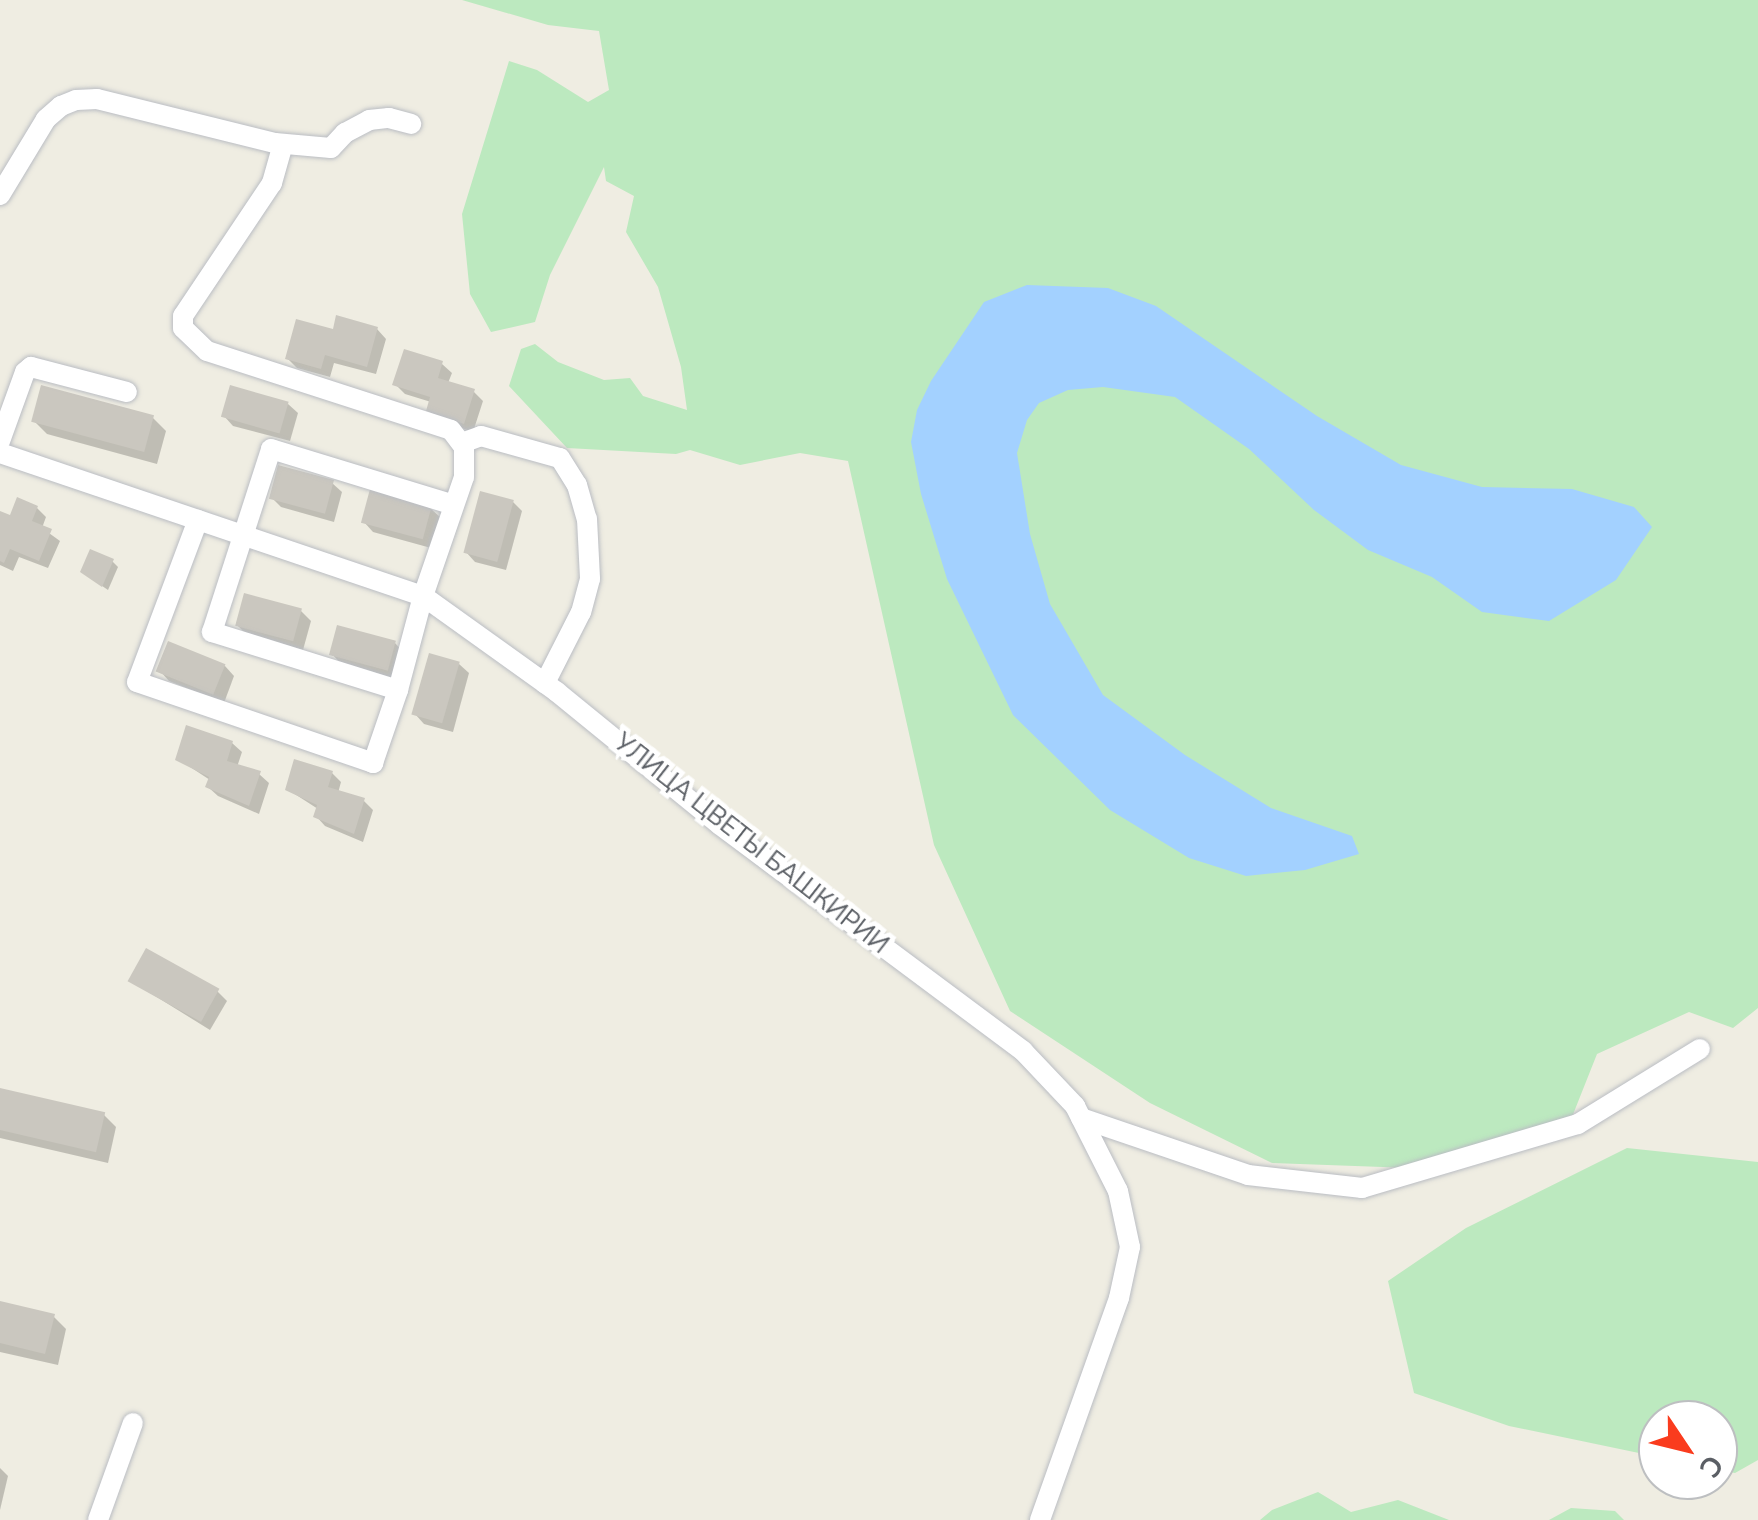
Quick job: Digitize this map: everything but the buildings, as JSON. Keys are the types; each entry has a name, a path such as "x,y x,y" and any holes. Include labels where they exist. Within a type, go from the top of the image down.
{"street":[{"path":"0,196 46,119 76,100 97,99 283,144 330,148 345,133 369,120 389,118 411,124"},
{"path":"198,520 137,682 373,762 466,460 462,443 450,430 207,350 188,336 183,316 272,183 283,144"},
{"path":"0,441 25,372 31,367 126,392"},
{"path":"462,443 480,436 560,458 577,485 588,519 590,579 581,612 545,682"},
{"path":"398,690 212,632 271,448 454,504"},
{"name":"УЛИЦА ЦВЕТЫ БАШКИРИИ","path":"0,454 423,596 545,682 720,825 1024,1051 1081,1118 1118,1192 1130,1247 1119,1298 1040,1520"},
{"path":"1081,1118 1248,1175 1362,1188 1578,1124 1700,1049"},
{"path":"98,1520 133,1423"}],"green space":[{"path":"462,0 1758,0 1758,1008 1733,1028 1689,1012 1597,1054 1572,1117 1438,1169 1272,1163 1150,1103 1010,1011 934,845 848,461 800,453 740,465 690,450 676,454 567,448 509,386 521,349 535,344 558,362 604,380 630,378 643,396 687,410 681,367 658,287 626,232 634,196 606,181 604,167 550,275 535,322 491,332 470,294 462,214 509,61 537,70 588,102 609,90 599,31 548,25"},
{"path":"1627,1148 1758,1162 1758,1460 1738,1471 1738,1400 1638,1400 1638,1453 1509,1426 1414,1393 1388,1281 1466,1228"},
{"path":"1318,1492 1351,1512 1398,1500 1449,1520 1260,1520 1272,1510"},
{"path":"1571,1508 1615,1511 1624,1520 1549,1520"}],"water":[{"path":"1027,285 1108,288 1156,306 1317,416 1401,465 1482,487 1572,489 1634,507 1652,527 1616,580 1549,621 1482,612 1432,577 1368,550 1314,510 1249,449 1175,397 1103,387 1068,390 1039,403 1027,420 1017,453 1030,534 1050,604 1103,695 1185,755 1271,808 1352,836 1359,854 1305,870 1246,876 1189,858 1110,810 1013,715 947,579 921,494 911,442 917,410 931,381 984,302"}]}
